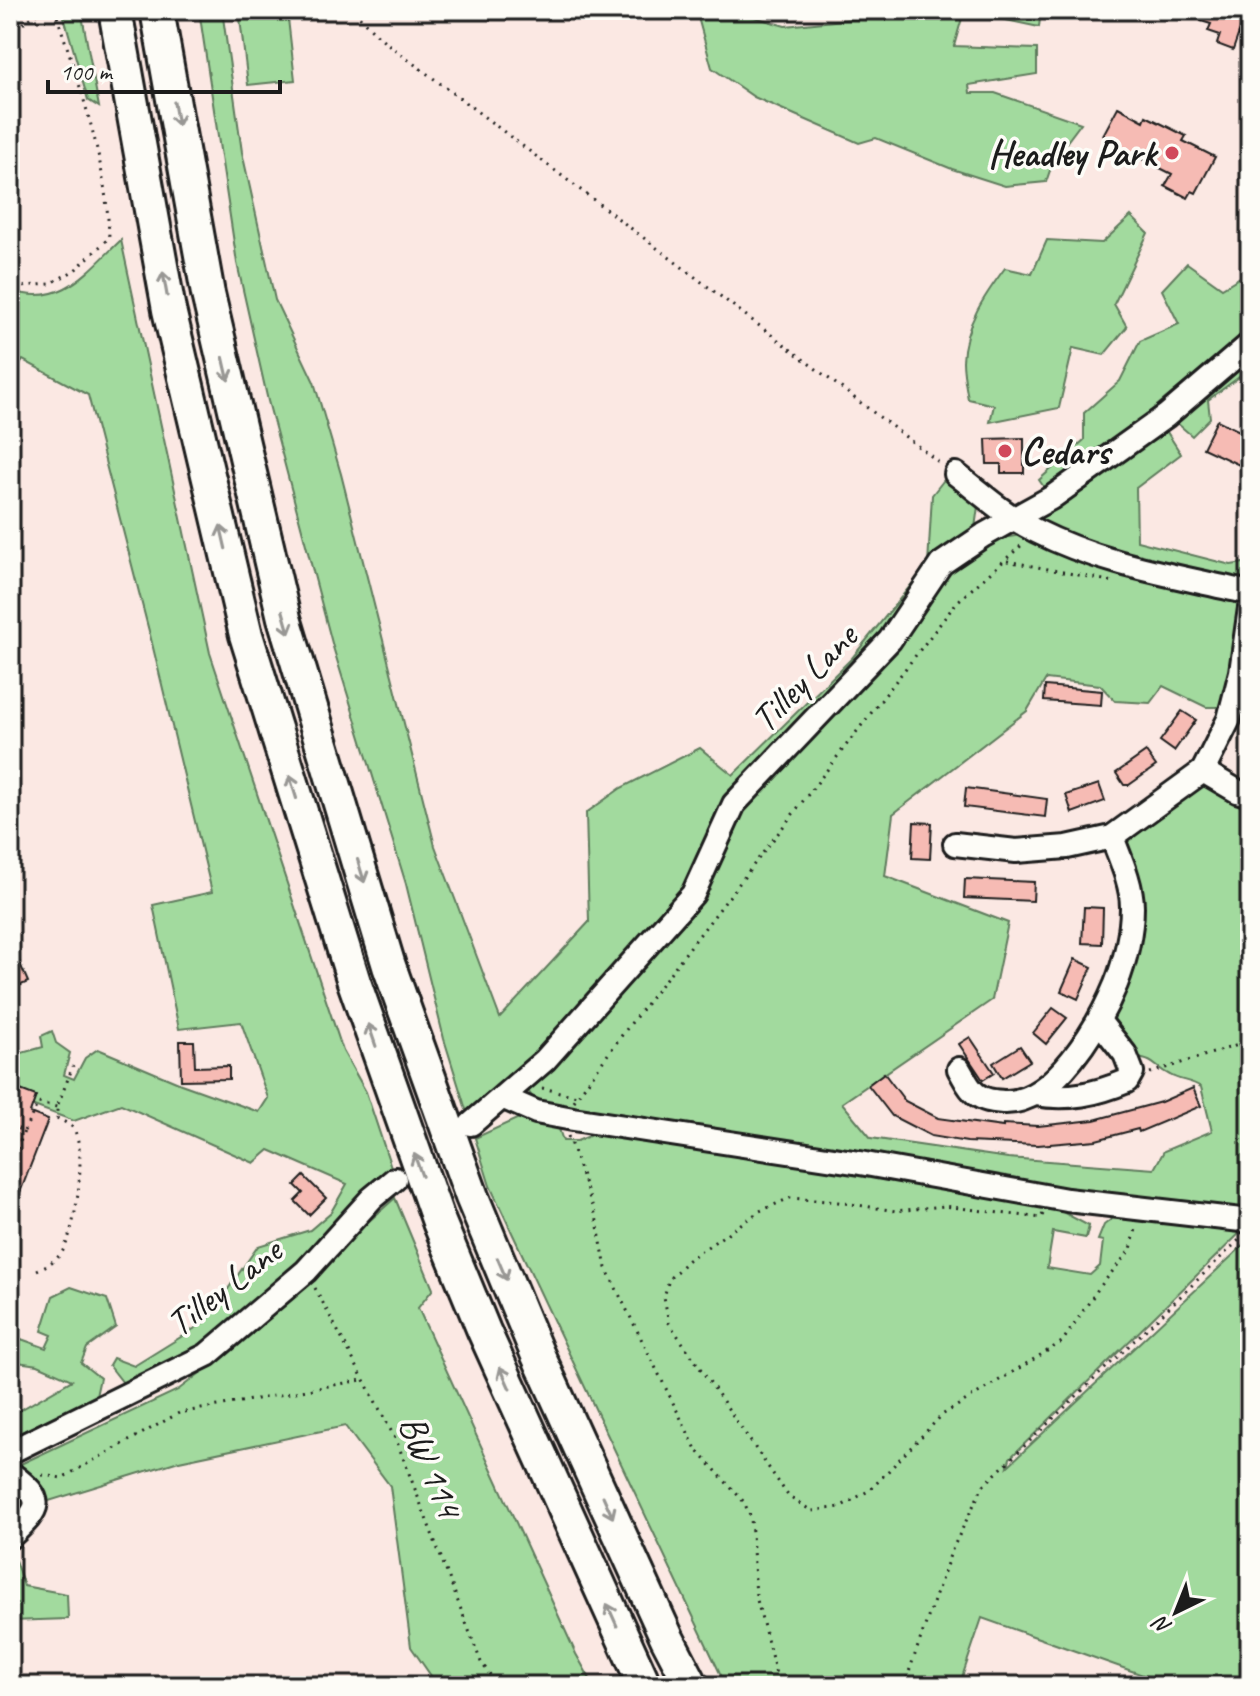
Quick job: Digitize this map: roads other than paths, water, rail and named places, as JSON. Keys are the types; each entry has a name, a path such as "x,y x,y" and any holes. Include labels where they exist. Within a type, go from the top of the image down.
{"highway":[{"path":"115,10 169,310 242,619 349,967 439,1222 484,1331 645,1686"},
{"path":"157,10 208,294 284,618 389,966 472,1197 628,1552 692,1686"}],"street":[{"name":"Tilley Lane","path":"471,1124 545,1060 693,894 734,804 890,640 941,564 1013,518 1051,498 1166,416 1250,344"},
{"path":"956,474 1013,518 1037,532 1106,560 1250,593"},
{"path":"955,844 1016,851 1067,847 1112,837 1203,771 1229,719 1241,672 1250,608"},
{"path":"1203,771 1250,795"},
{"path":"959,1069 973,1093 988,1101 1016,1102 1035,1094 1084,1044 1099,1021 1117,982 1128,944 1132,905 1124,867 1112,837"},
{"path":"1035,1094 1058,1098 1099,1093 1127,1081 1132,1072 1125,1054 1099,1021"},
{"path":"504,1098 536,1112 562,1117 860,1163 1053,1197 1250,1221"},
{"name":"Tilley Lane","path":"10,1452 207,1355 306,1271 372,1198 395,1179"},
{"path":"10,1473 31,1488 36,1500 35,1511 10,1537"}],"place":[{"name":"Headley Park","path":"1172,153"},
{"name":"Cedars","path":"1005,451"}]}
